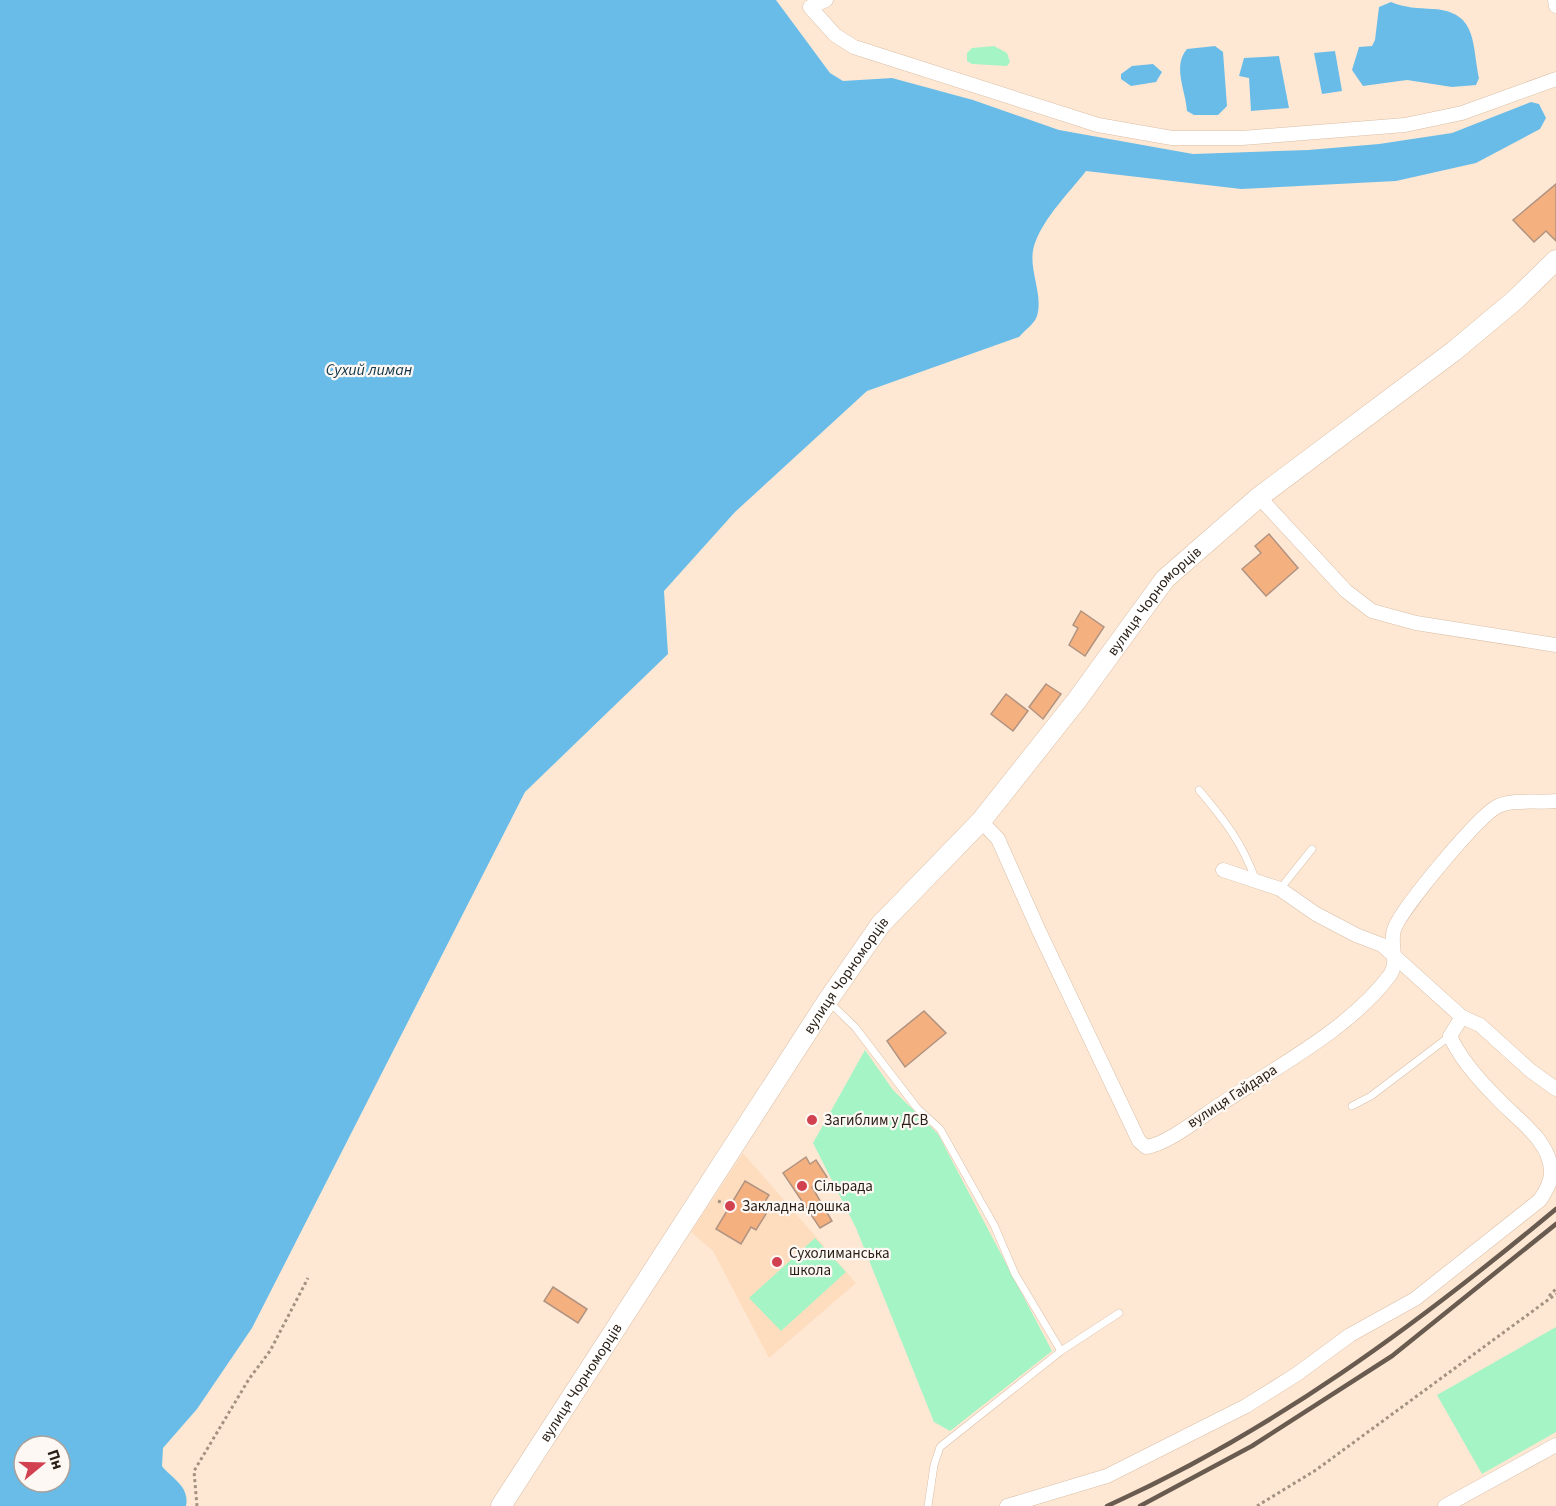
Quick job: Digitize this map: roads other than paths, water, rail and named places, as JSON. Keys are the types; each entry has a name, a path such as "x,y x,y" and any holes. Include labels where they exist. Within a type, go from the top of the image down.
{"main road":[{"name":"вулиця Чорноморців","path":"501,1506 828,1000 881,924 981,821 1077,700 1165,579 1259,497 1454,351 1515,300 1556,260"}],"street":[{"path":"826,0 810,7 835,34 854,47 1098,125 1172,138 1242,138 1405,126 1462,112 1556,79"},
{"path":"1555,0 1556,6"},
{"path":"1259,497 1346,591 1372,611 1416,623 1556,645"},
{"name":"вулиця Гайдара","path":"981,821 998,839 1139,1141 1146,1147 1193,1122 1329,1032 1369,998 1391,974 1394,954 1392,938 1408,906 1488,812 1513,802 1556,801"},
{"path":"1223,870 1280,890 1316,914 1382,945 1462,1017 1480,1026 1531,1071 1556,1089"},
{"path":"1007,1506 1107,1476 1246,1406 1297,1374 1350,1335 1415,1299 1540,1200 1550,1182 1551,1172 1544,1148 1488,1089 1456,1050 1450,1036 1462,1017"},
{"path":"1445,1506 1556,1445"}],"lane":[{"path":"1199,790 1232,829 1245,852 1256,881"},
{"path":"1280,890 1312,849"},
{"path":"828,1000 855,1027 917,1108 946,1137 994,1225 1015,1274 1061,1351"},
{"path":"1352,1106 1371,1096 1450,1036"},
{"path":"928,1506 934,1464 940,1447 1061,1351 1119,1314"}],"water":[{"name":"Сухий лиман","path":"0,0 776,0 830,73 843,81 892,78 973,100 1059,130 1193,154 1308,150 1379,144 1452,133 1531,102 1539,104 1546,118 1540,129 1476,163 1396,181 1241,189 1086,171 1051,214 1039,233 1032,261 1039,307 1036,319 1019,337 867,391 735,512 664,591 668,654 525,792 252,1328 197,1409 163,1448 162,1466 183,1488 187,1499 186,1506 0,1506"},
{"path":"1391,2 1406,7 1447,11 1458,16 1470,31 1473,41 1479,78 1476,85 1452,87 1407,80 1363,86 1352,70 1359,47 1372,46 1375,40 1379,7"},
{"path":"1215,46 1223,52 1227,106 1218,115 1194,115 1187,111 1181,79 1183,56 1187,49"},
{"path":"1335,51 1342,91 1322,94 1314,53"},
{"path":"1279,56 1289,108 1251,111 1249,78 1239,76 1244,58"},
{"path":"1153,64 1162,72 1156,82 1131,86 1121,79 1121,74 1132,66"}],"railway":[{"path":"1107,1506 1227,1445 1342,1373 1451,1294 1556,1209"},
{"path":"1140,1506 1252,1446 1392,1356 1556,1224"}],"place":[{"name":"Загиблим у ДСВ","path":"812,1120"},
{"name":"Сільрада","path":"802,1186"},
{"name":"Закладна дошка","path":"730,1206"},
{"name":"Сухолиманська школа","path":"777,1262"}]}
